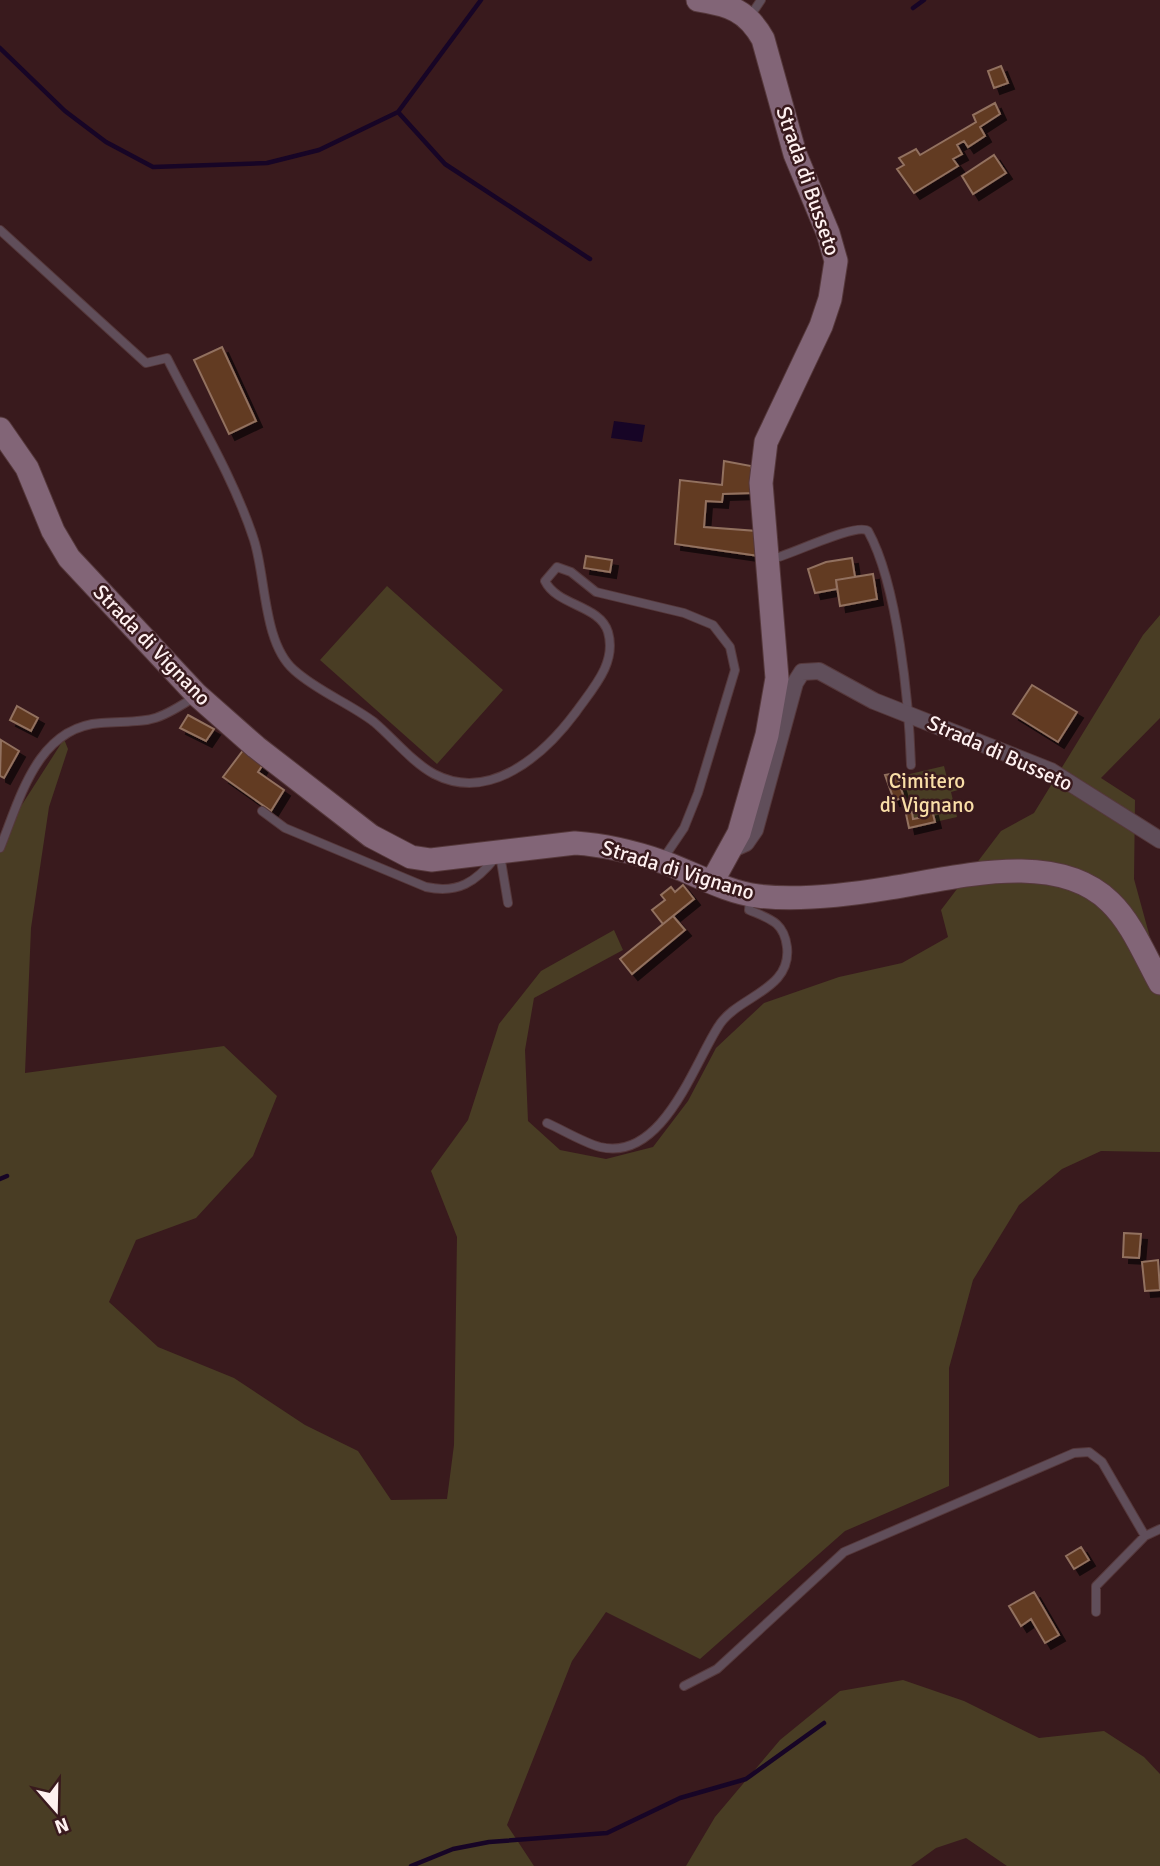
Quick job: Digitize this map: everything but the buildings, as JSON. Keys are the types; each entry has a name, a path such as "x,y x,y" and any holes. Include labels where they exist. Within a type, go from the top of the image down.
{"street":[{"name":"Strada di Busseto","path":"711,1 755,9 771,59 795,154 828,233 836,261 824,320 762,455 761,483 777,678 767,735 733,849 712,882"},
{"name":"Strada di Vignano","path":"0,429 27,468 52,531 69,558 197,695 340,813 394,849 411,857 431,860 575,843 607,846 662,861 750,895 795,897 859,892 972,872 1021,870 1056,876 1088,887 1108,899 1122,914 1160,983"},
{"name":"Strada di Busseto","path":"733,849 746,843 759,822 793,688 802,672 819,671 874,701 1051,771 1160,840"}],"lane":[{"path":"0,230 146,363 167,358 247,522 257,551 267,608 282,654 293,670 372,720 432,772 453,782 467,784 483,783 508,774 536,756 562,730 597,682 608,663 611,646 607,628 598,617 550,592 545,581 557,568 570,572 596,592 684,612 713,625 730,647 735,670 698,793 684,828 662,861"},
{"name":"Strada di Busseto","path":"769,560 798,552 849,530 862,527 868,531 884,574 909,713 911,765"},
{"path":"0,848 29,778 48,747 69,730 99,723 138,723 164,717 197,695"},
{"path":"262,811 285,828 426,887 441,890 469,884 500,852"},
{"path":"500,852 508,903"},
{"path":"547,1123 600,1147 627,1145 655,1130 676,1104 719,1023 733,1010 776,982 788,955 786,935 778,922 749,910 750,895"},
{"path":"684,1686 718,1669 844,1552 1074,1453 1089,1452 1102,1462 1146,1536"},
{"path":"1096,1612 1096,1586 1146,1536 1160,1529"}],"green space":[{"path":"387,586 503,690 437,764 320,660"},
{"path":"1160,615 1160,718 1101,778 1135,800 1134,879 1160,974 1160,1152 1101,1151 1062,1169 1019,1205 973,1280 949,1368 949,1486 845,1531 700,1659 606,1612 572,1661 507,1825 534,1866 0,1866 0,839 64,739 68,749 49,807 31,928 25,1073 224,1046 277,1096 253,1156 196,1218 136,1240 109,1302 158,1347 234,1378 305,1425 358,1451 391,1500 447,1499 454,1445 457,1237 431,1171 468,1120 499,1024 541,971 614,930 623,950 534,998 525,1050 528,1121 560,1150 606,1159 653,1147 688,1101 716,1048 764,1003 839,977 902,963 948,937 941,910 1001,831 1034,813 1143,635"},
{"name":"Cimitero di Vignano","path":"944,766 948,782 956,780 958,790 951,792 957,817 909,828 904,799 894,800 885,775 896,773 897,777"},
{"path":"903,1680 964,1701 1039,1738 1104,1731 1144,1757 1160,1774 1160,1866 1007,1866 966,1838 936,1848 911,1866 686,1866 715,1817 780,1740 840,1691"}],"shaded area":[{"path":"614,421 645,425 642,442 611,438"}],"waterway":[{"path":"0,48 65,111 106,142 153,167 267,163 319,150 398,112 481,0"},
{"path":"913,8 924,0"},
{"path":"398,112 445,164 590,259"},
{"path":"0,1179 7,1176"},
{"path":"411,1866 453,1849 489,1842 607,1833 680,1798 746,1779 824,1723"}]}
